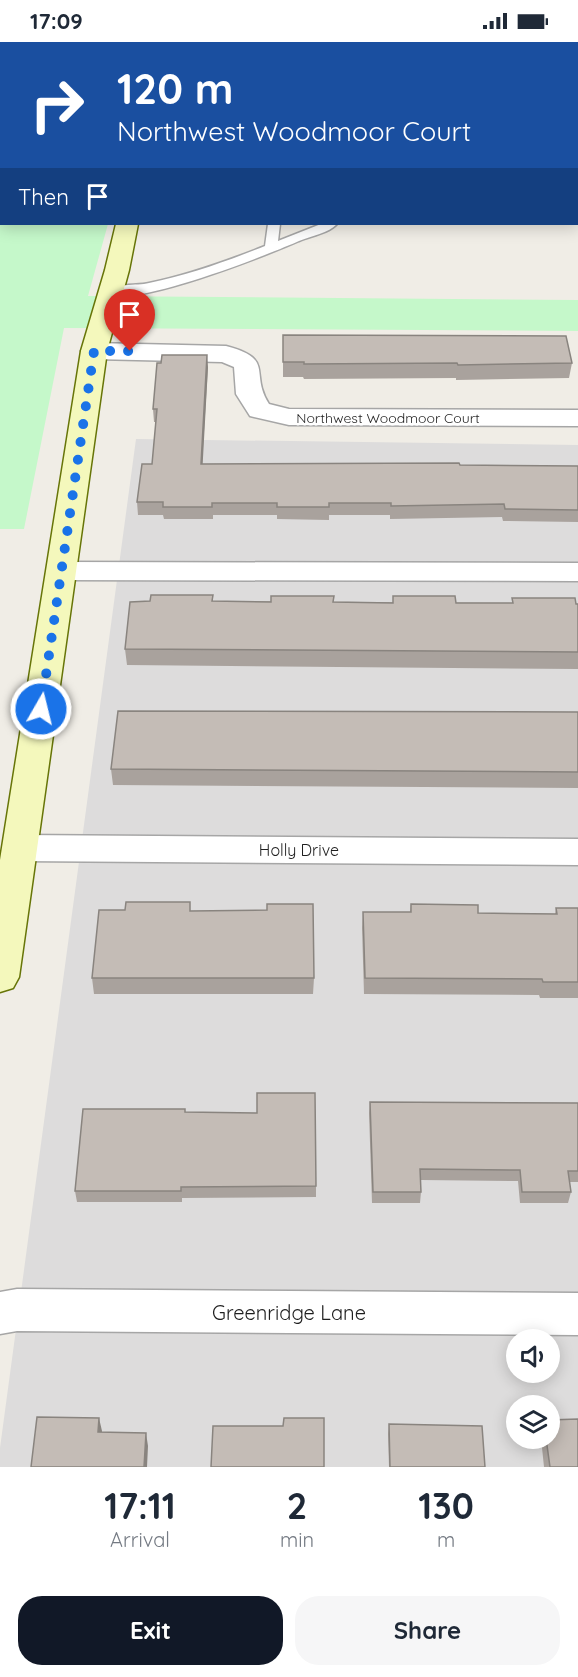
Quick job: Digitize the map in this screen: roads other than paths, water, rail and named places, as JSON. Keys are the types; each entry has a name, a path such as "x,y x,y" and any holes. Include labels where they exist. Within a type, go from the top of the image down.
{"street":[{"path":"0,976 94,351 128,225"},
{"name":"Northwest Woodmoor Court","path":"94,351 226,354 246,363 249,394 259,410 289,417 578,418"},
{"path":"62,571 578,573"},
{"name":"Holly Drive","path":"20,848 578,852"},
{"name":"Greenridge Lane","path":"0,1313 18,1310 578,1314"}],"lane":[{"path":"271,247 274,225"},
{"path":"111,292 139,290 197,275 328,225"}]}
